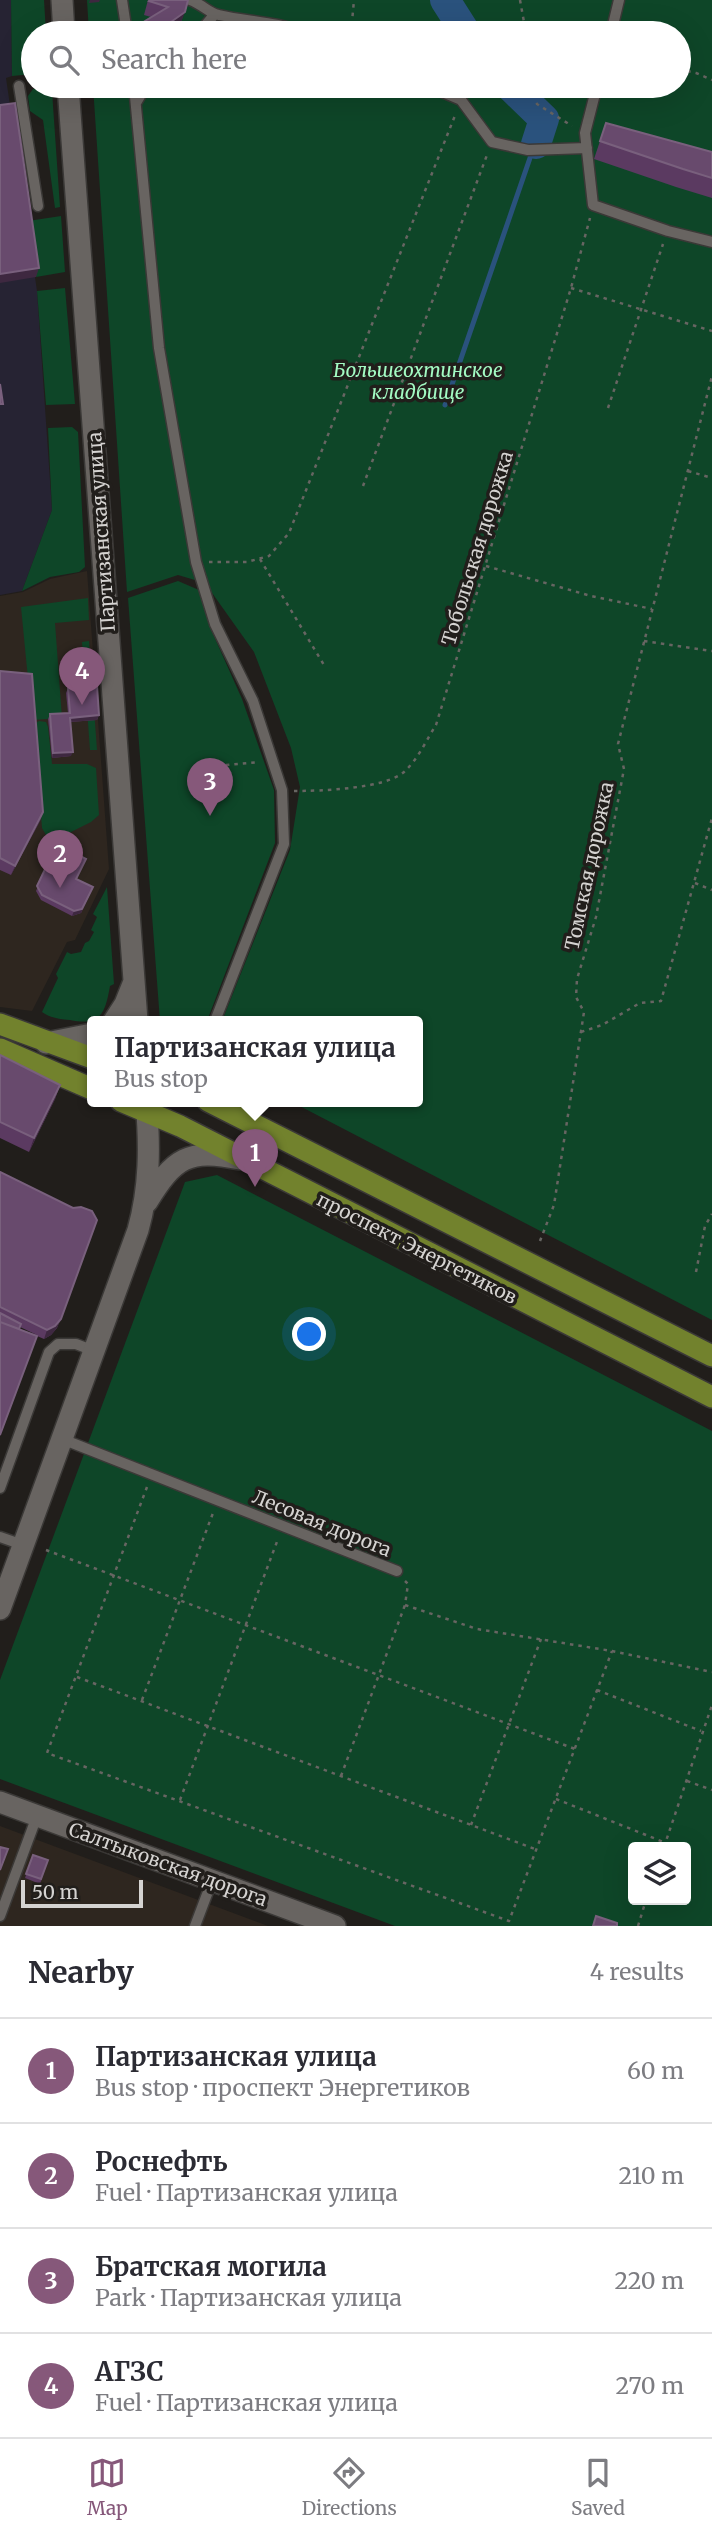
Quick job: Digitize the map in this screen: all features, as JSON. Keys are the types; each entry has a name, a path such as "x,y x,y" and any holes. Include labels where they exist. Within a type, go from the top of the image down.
{"main road":[{"path":"0,1024 87,1056"},
{"path":"0,1049 87,1087"},
{"name":"проспект Энергетиков","path":"147,1107 243,1159 712,1398"},
{"name":"проспект Энергетиков","path":"220,1107 712,1356"},
{"path":"237,1107 248,1121"}],"street":[{"path":"62,0 63,21"},
{"name":"Партизанская улица","path":"69,98 137,1016"},
{"path":"117,1016 134,982"},
{"path":"47,1043 87,1035"},
{"path":"0,1609 146,1204 149,1146 147,1107"},
{"path":"146,1204 159,1183 184,1158 201,1153 243,1159"},
{"name":"Салтыковская дорога","path":"0,1802 335,1926"}],"lane":[{"path":"122,0 125,21"},
{"path":"190,0 202,4 215,15 260,21"},
{"path":"614,21 619,0"},
{"path":"209,21 215,15"},
{"path":"19,86 38,206"},
{"path":"135,98 159,348 196,562 215,624 253,701 282,790 284,844 217,1016"},
{"path":"136,103 139,98"},
{"path":"456,98 461,100 492,142 528,150 587,148"},
{"path":"594,98 585,133 593,205 668,231 712,242"},
{"path":"0,1488 49,1352 58,1344 76,1344 94,1351"},
{"name":"Лесовая дорога","path":"62,1439 397,1572"},
{"path":"0,1537 23,1545"},
{"path":"0,1916 37,1816"},
{"path":"195,1926 212,1881"}],"path":[{"path":"352,21 354,0"},
{"path":"520,0 524,21"},
{"path":"691,72 712,80"},
{"path":"536,98 537,104 585,133"},
{"path":"196,562 247,562 260,559 269,556 289,533 461,100"},
{"path":"363,486 492,142"},
{"name":"Тобольская дорожка","path":"282,790 328,791 374,784 404,772 436,725 571,288 593,205"},
{"path":"608,408 668,231"},
{"path":"571,288 712,331"},
{"name":"Томская дорожка","path":"540,1241 554,1205 584,1012 576,996 577,979 596,917 624,769 618,744 712,376"},
{"path":"688,471 712,478"},
{"path":"260,559 324,665"},
{"path":"486,566 591,596 652,609"},
{"path":"644,641 712,651"},
{"path":"192,768 272,761"},
{"path":"581,1032 602,1025 640,1003 662,1000 712,818"},
{"path":"695,883 712,890"},
{"path":"696,1272 705,1226 712,1214"},
{"path":"152,1474 47,1753 509,1921 612,1651"},
{"path":"142,1701 218,1500"},
{"path":"180,1800 283,1526"},
{"path":"46,1550 575,1749"},
{"name":"Лесовая дорога","path":"397,1572 408,1584 405,1605"},
{"path":"341,1776 405,1605 477,1629 612,1651 712,1672"},
{"path":"471,1825 541,1639"},
{"path":"76,1677 536,1850"},
{"path":"597,1690 703,1732"},
{"path":"666,1842 712,1705"},
{"path":"687,1781 712,1790"},
{"path":"556,1799 658,1842"},
{"path":"638,1926 644,1905"}],"shaded area":[{"path":"0,0 11,0 12,76 6,78 37,291 52,510 22,591 0,595"},
{"path":"87,571 109,869 75,940 67,942 32,1011 0,1007 0,596 23,592 50,579"},
{"path":"0,1826 268,1926 0,1926"}],"green space":[{"path":"11,0 44,0 45,21 21,21 21,75 12,76"},
{"name":"Большеохтинское кладбище","path":"87,0 712,0 712,1320 302,1107 423,1107 423,1016 224,1016 290,850 300,787 291,748 254,652 205,583 178,575 127,592 94,98 691,98 691,21 88,21"},
{"path":"28,98 52,98 60,207 55,208 43,120 30,111"},
{"path":"61,216 65,272 36,277 28,221"},
{"path":"65,288 75,404 46,405 37,291"},
{"path":"72,427 78,432 85,567 79,572 50,577 22,591 52,510 48,428"},
{"path":"178,581 199,590 209,625 242,699 274,790 275,843 209,1016 160,1016 128,598"},
{"path":"88,598 89,620 55,623 62,718 32,720 21,607"},
{"path":"89,641 97,750 90,750 82,642"},
{"path":"39,721 46,722 48,727 52,764 87,764 96,768 99,815 59,838 46,835 42,828 34,724"},
{"path":"107,887 114,984 110,986 103,1011 100,1016 87,1016 87,1021 48,1016 42,1012 58,978 56,974 67,952 81,952 89,941 97,917 93,914"},
{"path":"217,1175 712,1431 712,1926 395,1926 0,1779 0,1680 185,1182"}],"building":[{"path":"188,0 185,12 172,21 145,21 168,7 149,1"},
{"path":"15,103 39,268 0,274 0,105"},
{"path":"606,123 712,152 712,178 600,141"},
{"path":"0,671 32,674 43,812 15,866 0,858"},
{"path":"97,686 99,715 70,718 73,752 53,753 50,714 70,713 68,688"},
{"path":"72,852 86,859 76,879 93,887 82,909 74,911 42,895 37,886 47,865 62,872"},
{"path":"0,1055 60,1085 34,1138 0,1122"},
{"path":"0,1172 73,1208 81,1207 92,1211 97,1220 61,1319 47,1330 0,1307"},
{"path":"0,1313 21,1324 19,1329 0,1322"},
{"path":"0,1322 37,1336 0,1435"},
{"path":"0,1847 8,1849 0,1870"},
{"path":"33,1855 48,1860 41,1879 26,1874"},
{"path":"596,1916 617,1923 617,1926 593,1926"}],"waterway":[{"path":"445,0 458,21"},
{"path":"522,98 544,119 536,144"},
{"path":"445,405 530,158"}],"place":[{"name":"АГЗС","path":"82,705"},
{"name":"Братская могила","path":"210,816"},
{"name":"Роснефть","path":"60,888"},
{"name":"Партизанская улица","path":"255,1187"}]}
